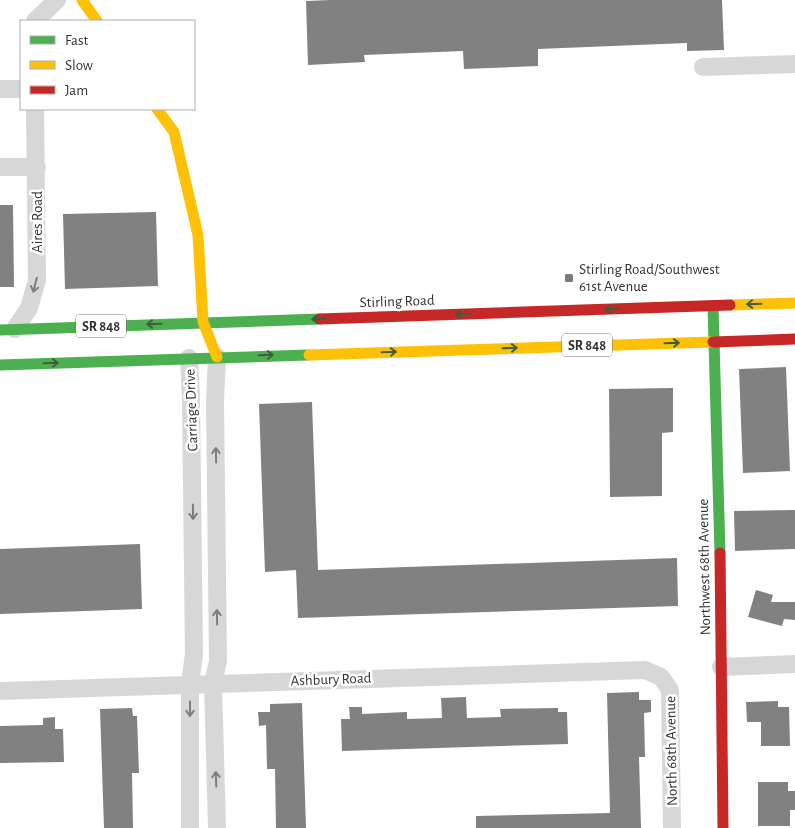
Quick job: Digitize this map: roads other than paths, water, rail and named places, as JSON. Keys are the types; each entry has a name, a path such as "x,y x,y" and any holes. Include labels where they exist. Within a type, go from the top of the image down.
{"main road":[{"path":"82,0 95,20"},
{"path":"158,110 174,132 198,235 203,322"},
{"name":"Stirling Road","path":"8,330 795,303"},
{"name":"Northwest 68th Avenue","path":"713,306 723,828"},
{"name":"Carriage Drive","path":"192,349 203,322"},
{"name":"Carriage Drive","path":"203,322 217,357"},
{"name":"SR 848","path":"0,365 192,349 217,357 795,339"}],"street":[{"path":"36,20 57,0"},
{"path":"703,67 795,64"},
{"path":"0,89 20,88"},
{"name":"Aires Road","path":"8,330 29,308 37,280 35,110"},
{"path":"0,167 37,167"},
{"name":"Carriage Drive","path":"190,828 190,684 194,654 192,349"},
{"name":"Carriage Drive","path":"217,357 218,661 213,683 217,828"},
{"path":"192,431 216,431"},
{"path":"721,667 795,664"},
{"name":"Ashbury Road","path":"0,691 645,670 661,677"},
{"name":"North 68th Avenue","path":"661,677 670,690 672,828"}],"place":[{"name":"Stirling Road/Southwest 61st Avenue","path":"569,278"}]}
